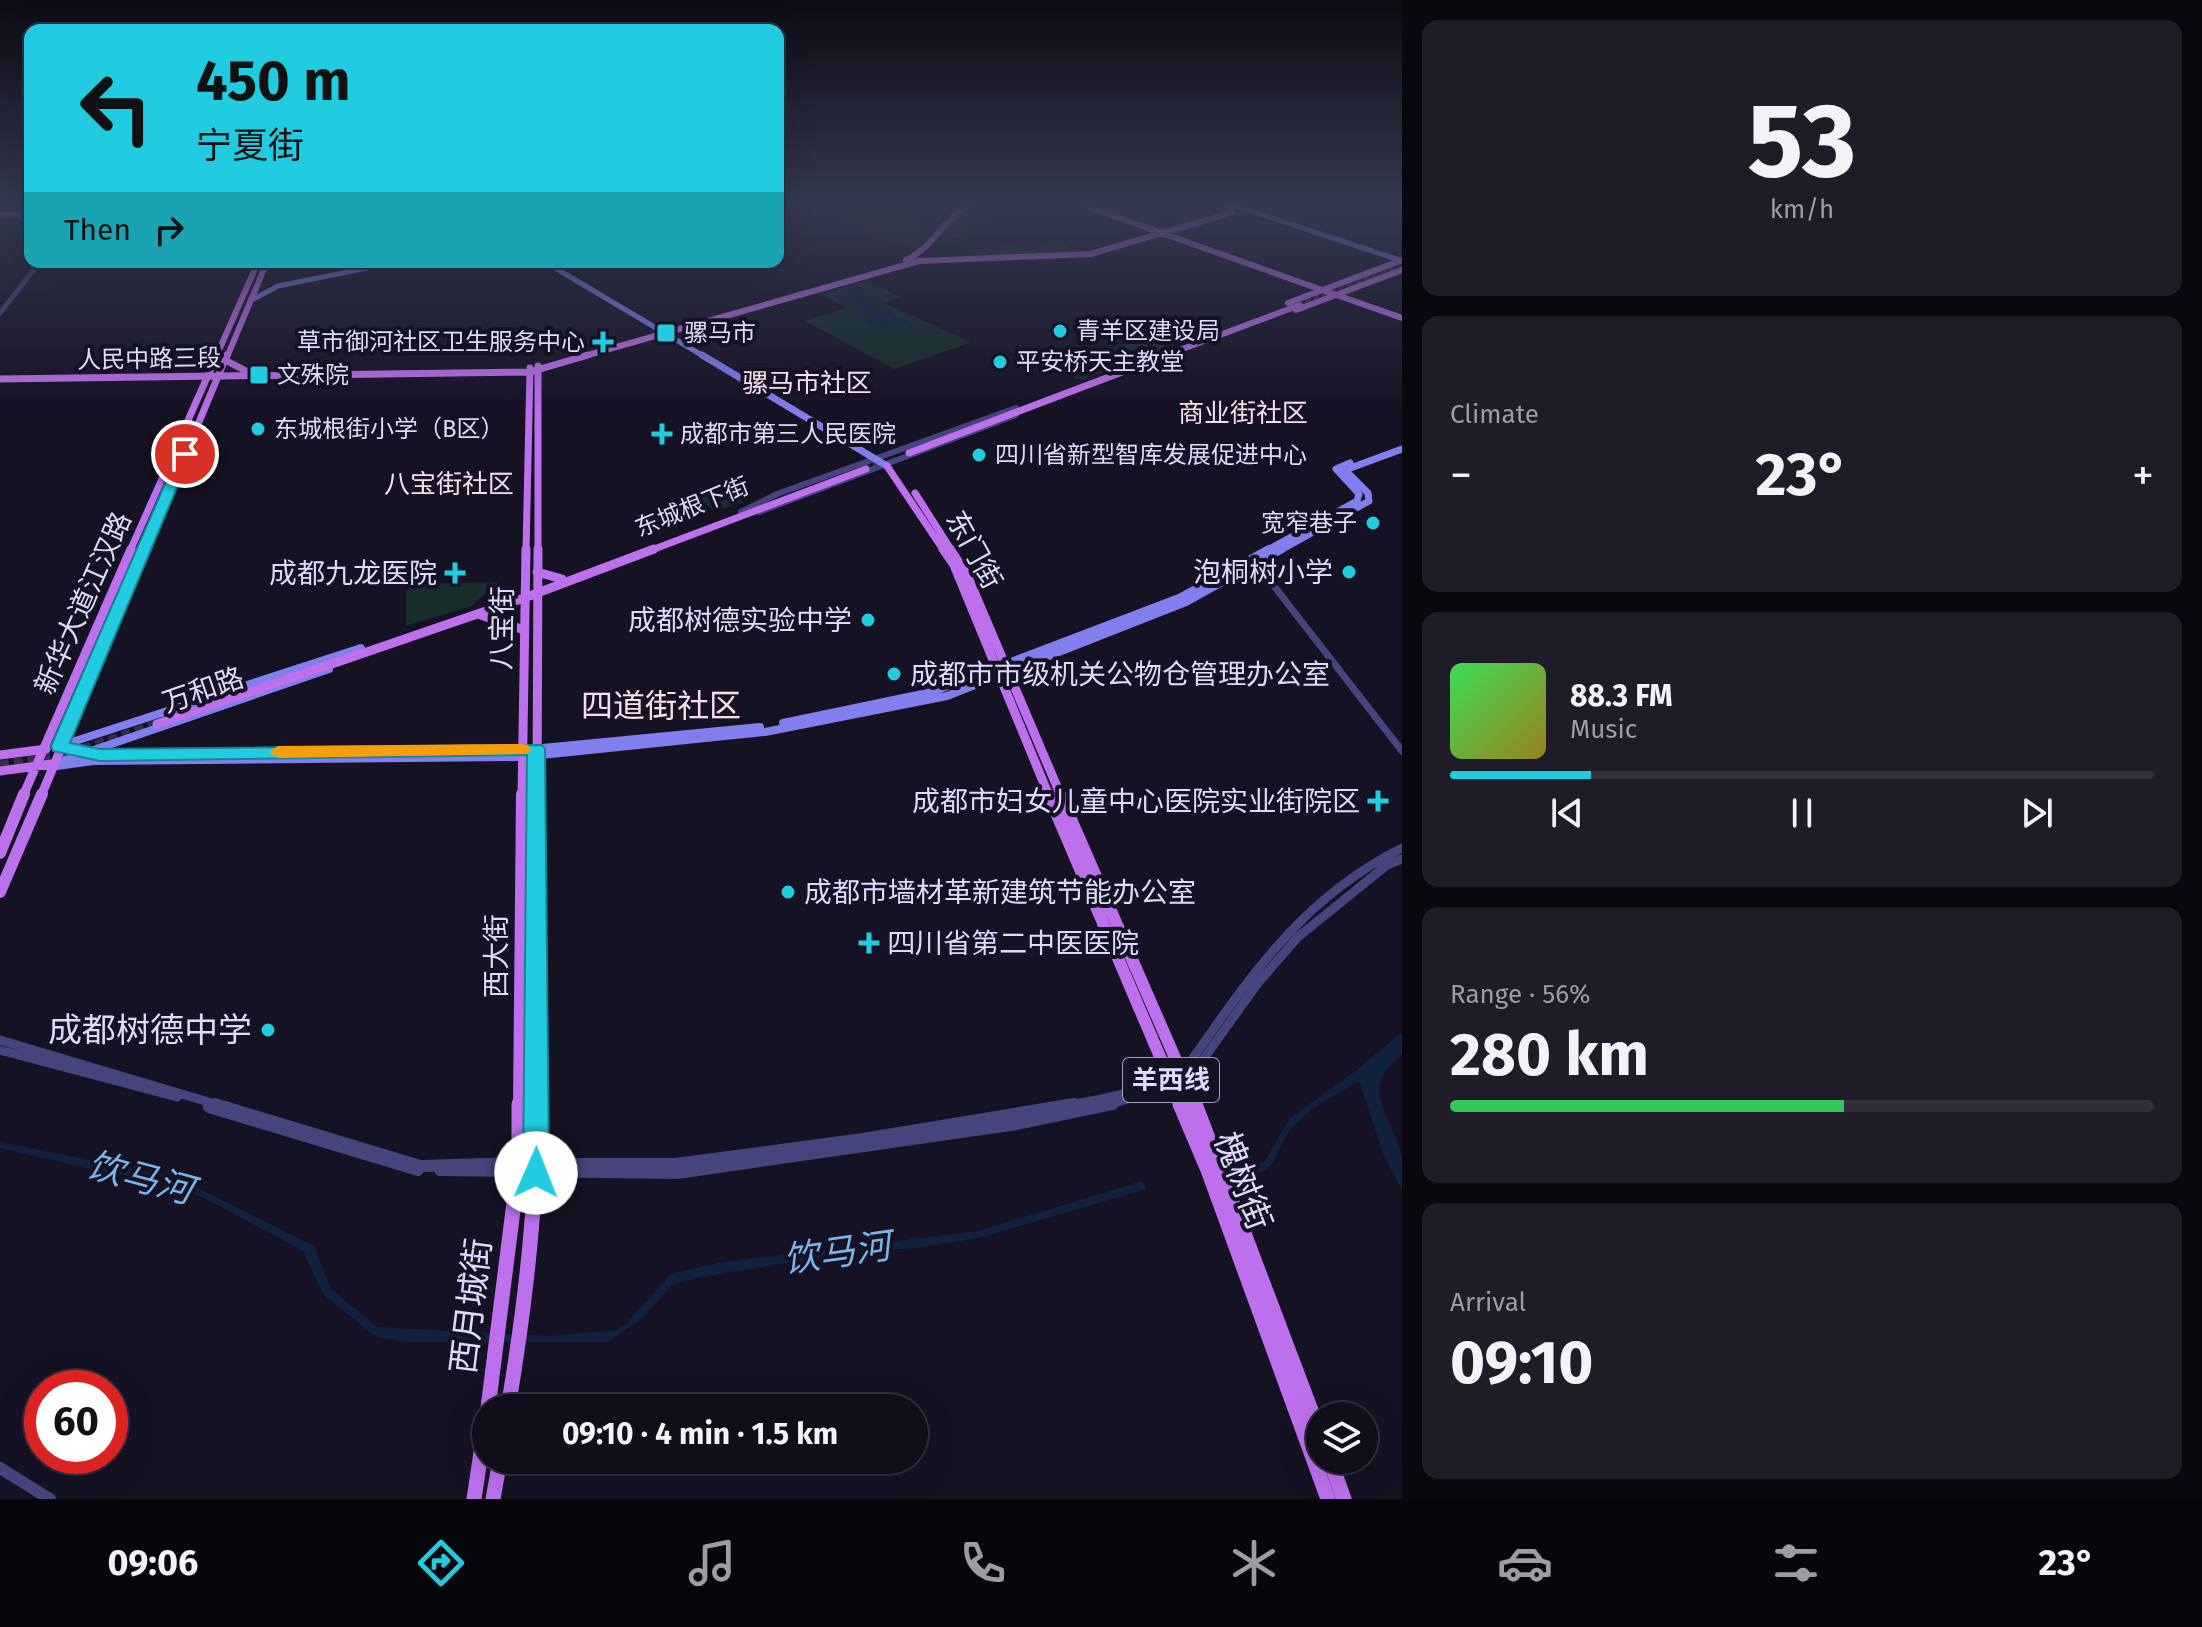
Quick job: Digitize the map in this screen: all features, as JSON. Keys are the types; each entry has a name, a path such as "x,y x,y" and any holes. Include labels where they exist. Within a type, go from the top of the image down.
{"main road":[{"path":"214,374 253,274"},
{"path":"214,374 225,360 261,275 269,280 284,282 324,274"},
{"path":"250,301 278,286 338,274"},
{"path":"565,274 890,464"},
{"path":"572,274 664,332"},
{"path":"532,507 534,369 864,274"},
{"path":"1283,274 1402,316"},
{"path":"1208,339 1220,328 1366,274"},
{"path":"1208,339 1391,274"},
{"path":"907,452 1298,304"},
{"path":"225,360 248,372"},
{"name":"人民中路三段","path":"214,374 534,369"},
{"name":"人民中路三段","path":"0,377 534,369"},
{"name":"新华大道江汉路","path":"0,892 214,374"},
{"name":"新华大道江汉路","path":"0,853 38,760 214,374"},
{"path":"0,755 53,763 522,753 765,732 938,699 1001,670 1186,602 1254,560 1369,501 1368,493 1345,470 1402,446"},
{"name":"东门街","path":"890,464 954,565 1001,670"},
{"path":"744,513 864,468"},
{"name":"八宝街","path":"532,507 537,572 536,752"},
{"name":"八宝街","path":"522,753 524,595 532,507"},
{"name":"东城根下街","path":"536,591 744,513"},
{"name":"东城根下街","path":"536,591 744,513"},
{"path":"537,572 562,579"},
{"name":"万和路","path":"157,721 536,591"},
{"name":"万和路","path":"60,746 314,661 363,651 478,614 524,595"},
{"path":"478,614 524,630"},
{"name":"万和路","path":"53,763 326,671 363,651"},
{"name":"槐树街","path":"1001,670 1178,1080 1307,1402"},
{"path":"0,771 38,760 60,746 87,752 522,753"},
{"name":"西大街","path":"536,752 536,1168"},
{"name":"西大街","path":"518,1168 522,753"},
{"name":"槐树街","path":"1178,1080 1328,1499"},
{"name":"西月城街","path":"490,1394 518,1168"},
{"name":"西月城街","path":"510,1394 519,1345 536,1168"},
{"path":"474,1499 478,1474"},
{"path":"493,1499 497,1474"},
{"path":"1335,1474 1344,1499"}],"street":[{"path":"0,313 30,274"},
{"name":"东城根下街","path":"744,513 777,494 1020,410"},
{"name":"东城根下街","path":"744,513 773,508 1020,410"},
{"path":"1254,560 1402,751"},
{"path":"1178,1080 1286,931 1335,888 1377,858 1402,848"},
{"path":"0,1050 186,1099 414,1169 676,1164 1009,1117 1095,1101 1178,1080 1298,937 1387,865 1402,859"},
{"path":"0,1040 420,1166 518,1168"},
{"path":"0,1468 50,1499"}],"green space":[{"path":"867,281 901,297 884,303 971,342 895,369 805,321 847,308 821,294"},
{"path":"1144,337 1170,348 1084,379 1077,379 1057,369"},
{"path":"738,492 743,502 716,512 705,504 689,506 685,498"},
{"path":"498,582 472,606 406,626 406,592 411,584"}],"water":[{"path":"854,290 876,299 868,300 896,318 907,321 907,325 882,327 867,322 864,310 834,296"},
{"path":"1402,1032 1402,1054 1388,1067 1381,1079 1380,1091 1402,1158 1402,1190 1384,1156 1360,1083 1356,1082 1299,1121 1269,1167 1260,1173 1228,1180 1224,1171 1251,1170 1265,1161 1290,1118 1357,1070"},
{"name":"饮马河","path":"0,1142 176,1177 314,1246 331,1289 377,1327 547,1336 613,1331 623,1327 671,1274 718,1263 978,1231 1142,1181 1146,1189 979,1238 916,1248 855,1252 673,1284 639,1321 607,1342 407,1342 376,1337 323,1294 303,1251 212,1202 168,1182 113,1174 0,1148"}],"tunnel":[{"path":"1296,303 1375,274"},
{"path":"862,467 881,460"},
{"path":"0,765 65,755 157,724"}],"slow traffic":[{"path":"278,752 522,750"}],"place":[{"name":"青羊区建设局","path":"1060,331"},
{"name":"骡马市","path":"666,333"},
{"name":"草市御河社区卫生服务中心","path":"603,342"},
{"name":"平安桥天主教堂","path":"1000,362"},
{"name":"文殊院","path":"259,375"},
{"name":"东城根街小学（B区）","path":"258,429"},
{"name":"成都市第三人民医院","path":"662,434"},
{"name":"四川省新型智库发展促进中心","path":"979,455"},
{"name":"宽窄巷子","path":"1373,523"},
{"name":"泡桐树小学","path":"1349,572"},
{"name":"成都九龙医院","path":"455,573"},
{"name":"成都树德实验中学","path":"868,620"},
{"name":"成都市市级机关公物仓管理办公室","path":"894,674"},
{"name":"成都市妇女儿童中心医院实业街院区","path":"1378,801"},
{"name":"成都市墙材革新建筑节能办公室","path":"788,892"},
{"name":"四川省第二中医医院","path":"869,943"},
{"name":"成都树德中学","path":"268,1030"}],"district":[{"name":"骡马市社区","path":"807,383"},
{"name":"商业街社区","path":"1243,413"},
{"name":"八宝街社区","path":"449,484"},
{"name":"四道街社区","path":"661,706"}],"route":[{"path":"185,454 60,746 100,755 536,749 536,1173"}]}
